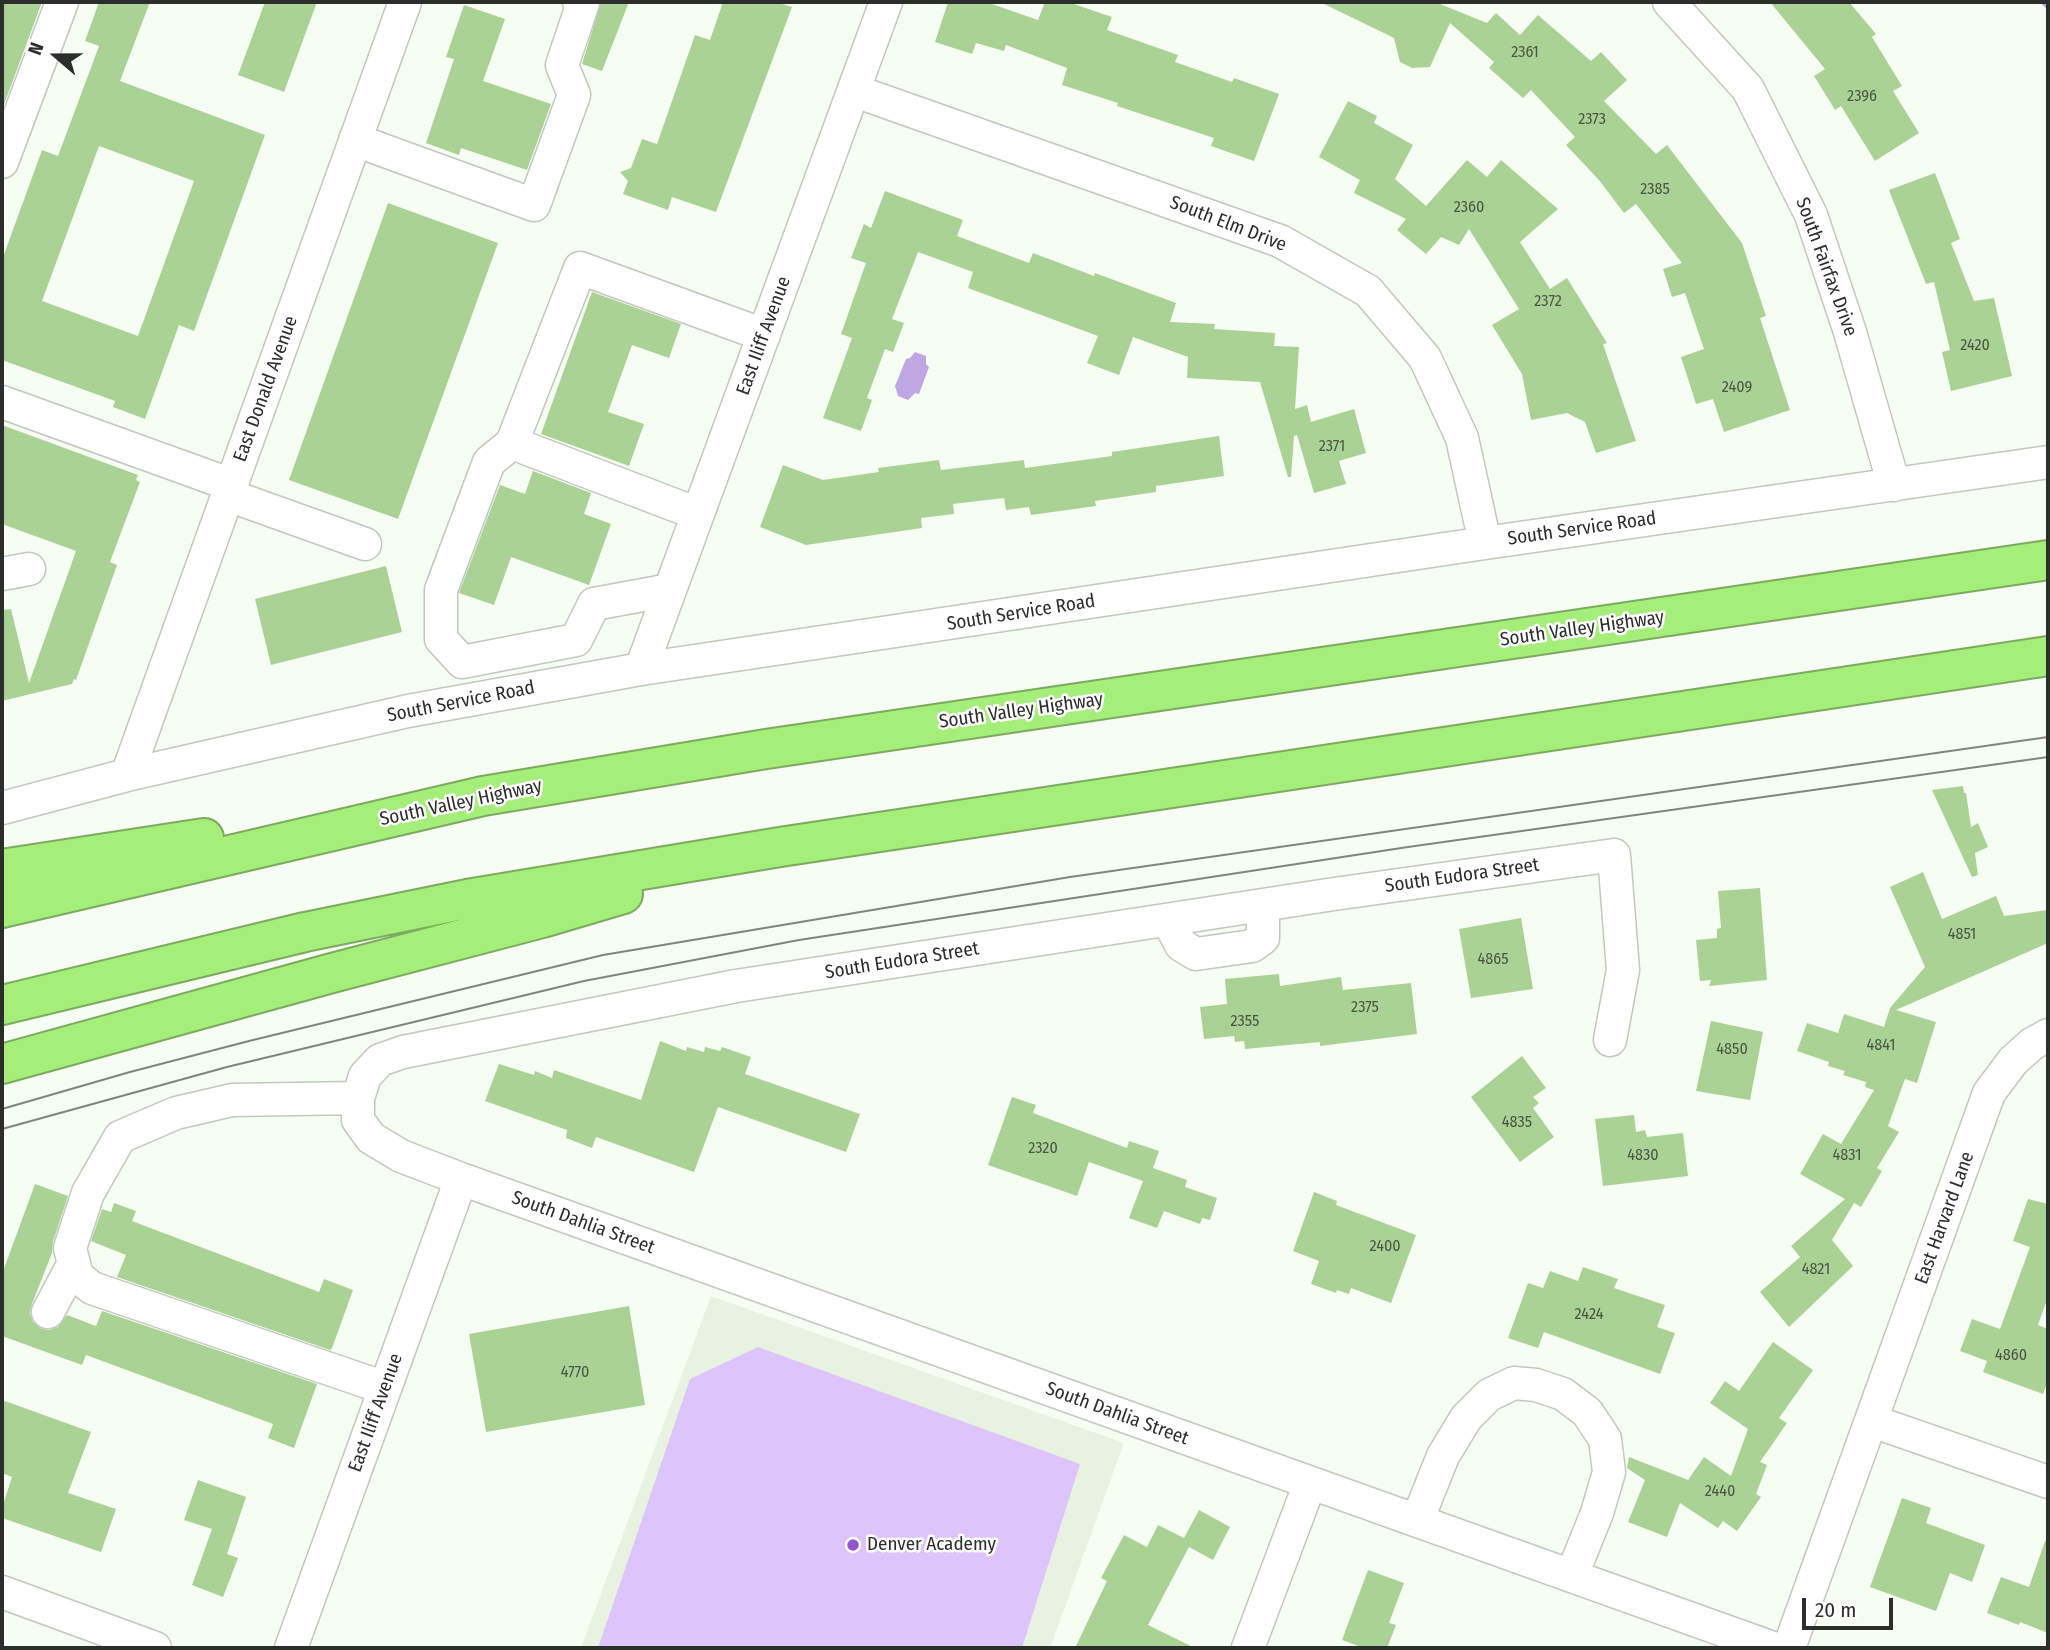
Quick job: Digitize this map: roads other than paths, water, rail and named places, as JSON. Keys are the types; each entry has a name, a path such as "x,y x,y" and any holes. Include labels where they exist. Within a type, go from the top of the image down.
{"highway":[{"name":"South Valley Highway","path":"2,908 483,796 766,748 2048,560"},
{"path":"2,1005 278,938 413,910 780,847 2048,656"},
{"path":"2,869 483,796"},
{"path":"2,1064 542,918 780,847"}],"street":[{"path":"2,162 62,2"},
{"name":"East Donald Avenue","path":"127,775 405,2"},
{"path":"355,140 534,205 574,95 562,65 583,3 579,2"},
{"name":"East Iliff Avenue","path":"641,669 886,2"},
{"name":"South Fairfax Drive","path":"1669,2 1748,89 1811,215 1850,332 1894,485"},
{"name":"South Elm Drive","path":"855,91 1280,241 1368,291 1425,358 1462,438 1485,543"},
{"path":"467,700 462,662 441,639 441,590 489,462 512,443 580,268 764,335"},
{"path":"2,402 365,544"},
{"path":"512,443 698,514"},
{"name":"South Service Road","path":"2,808 127,775 408,711 641,669 2048,462"},
{"path":"462,662 576,640 594,604 670,590"},
{"name":"South Eudora Street","path":"358,1098 365,1076 380,1060 403,1052 736,986 1263,905 1614,855 1623,970 1610,1040"},
{"name":"East Harvard Lane","path":"1789,1648 1989,1093 2013,1061 2032,1044 2048,1035"},
{"path":"385,1388 92,1288 78,1276 71,1248 88,1194 120,1137 176,1113 232,1100 358,1098 358,1120 370,1138 401,1156 461,1179"},
{"name":"East Iliff Avenue","path":"290,1648 461,1179"},
{"name":"South Dahlia Street","path":"461,1179 1773,1648"},
{"path":"48,1312 74,1263"},
{"path":"1417,1521 1443,1457 1466,1418 1489,1395 1514,1383 1536,1385 1563,1394 1587,1412 1605,1439 1609,1472 1597,1513 1572,1575"},
{"path":"1872,1421 2048,1482"},
{"path":"1248,1648 1310,1483"},
{"path":"2,1592 155,1648"}],"tram line":[{"path":"2,1109 249,1041 603,955 1070,877 2048,737"},
{"path":"2,1129 227,1067 584,981 799,940 1408,847 2048,757"}],"place":[{"name":"Denver Academy","path":"853,1545"}]}
